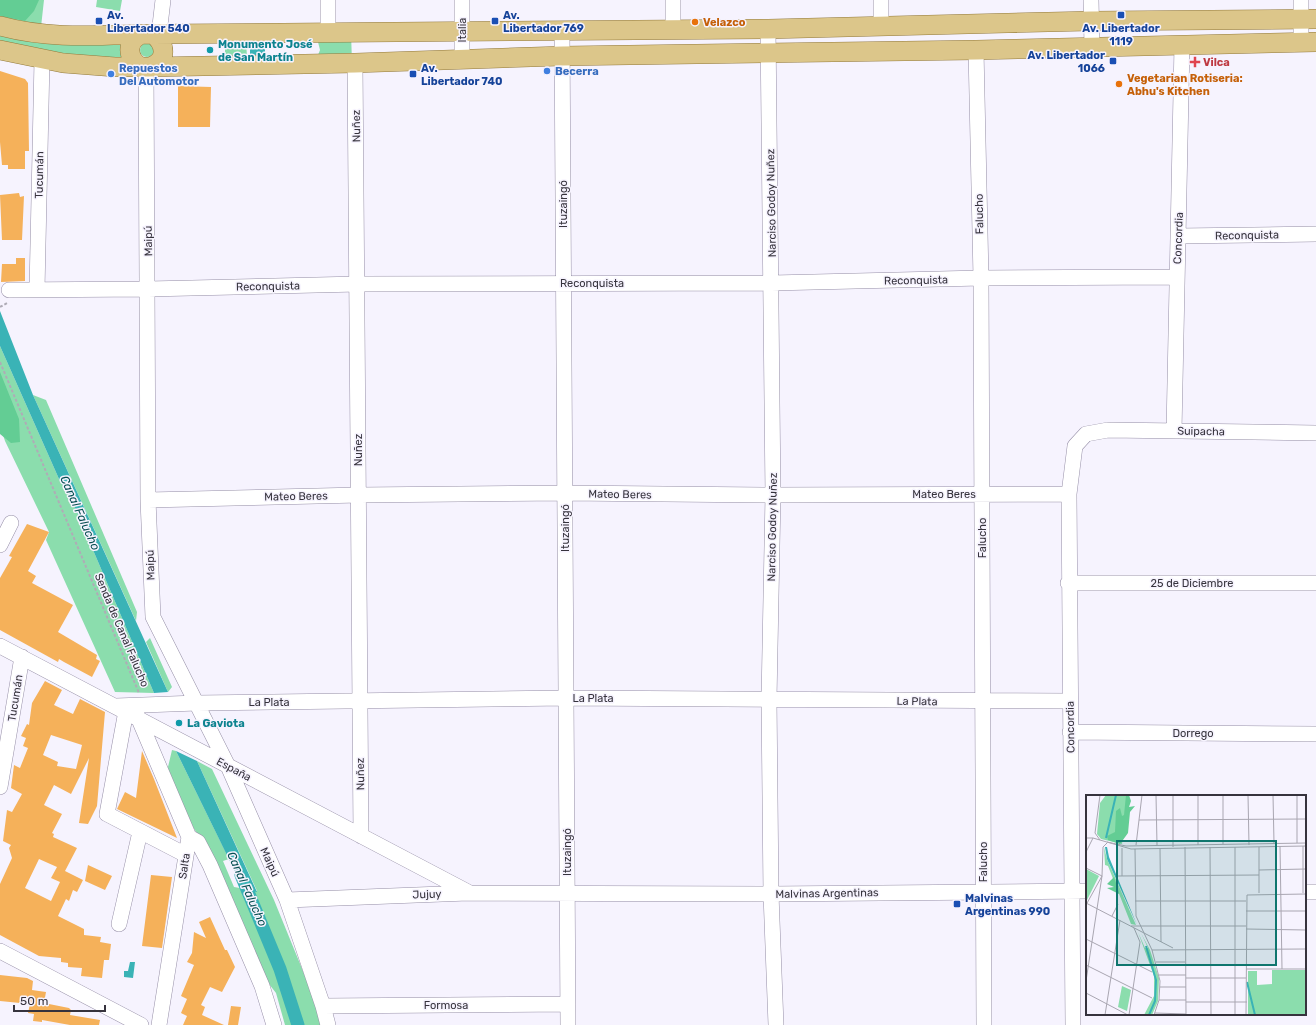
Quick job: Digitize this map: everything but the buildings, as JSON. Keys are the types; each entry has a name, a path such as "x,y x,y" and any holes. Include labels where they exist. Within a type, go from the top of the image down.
{"main road":[{"path":"0,26 34,34 51,35 462,33 768,29 1091,21 1308,19"},
{"path":"151,34 162,42 164,53 159,63 146,67 134,62 129,51 133,40 151,34"},
{"path":"0,50 42,60 86,66 146,67 355,63 562,56 768,54 1308,42"}],"street":[{"path":"151,34 163,0"},
{"path":"328,0 328,33"},
{"name":"Italia","path":"462,0 462,60"},
{"path":"673,0 673,30"},
{"path":"881,0 881,26"},
{"path":"1091,0 1092,47"},
{"path":"1301,0 1308,19 1308,42"},
{"name":"Narciso Godoy Nuñez","path":"768,29 772,283 773,495 769,699 771,894 776,1025"},
{"name":"Ituzaingó","path":"562,31 568,1025"},
{"name":"Concordia","path":"1174,431 1182,45"},
{"name":"Falucho","path":"976,50 981,278 984,1025"},
{"name":"Tucumán","path":"37,290 42,60"},
{"name":"Nuñez","path":"355,63 358,284 359,702 361,836"},
{"name":"Maipú","path":"146,67 148,500 153,617 228,766 287,900 328,1025"},
{"name":"Reconquista","path":"1178,236 1316,234"},
{"name":"Reconquista","path":"9,290 148,289 358,284 772,283 981,278 1176,277"},
{"name":"Suipacha","path":"1086,434 1108,430 1316,433"},
{"name":"Concordia","path":"1073,1025 1068,583 1069,494 1075,446 1086,434"},
{"name":"Mateo Beres","path":"148,500 359,495 565,493 773,495 1069,494"},
{"path":"0,545 11,523"},
{"name":"25 de Diciembre","path":"1068,583 1316,583"},
{"name":"España","path":"0,646 131,710 228,766 468,893"},
{"name":"Tucumán","path":"0,787 22,657"},
{"name":"La Plata","path":"131,710 197,703 566,698 982,702 1070,701"},
{"path":"131,710 107,814 186,855"},
{"path":"131,710 189,837 198,842 210,865 262,986 274,1025"},
{"name":"Dorrego","path":"1070,732 1316,734"},
{"path":"119,924 140,832"},
{"name":"Salta","path":"160,1025 189,837"},
{"name":"Malvinas Argentinas","path":"567,893 771,894 983,891 1086,892"},
{"name":"Jujuy","path":"287,900 468,893 567,893"},
{"path":"0,951 141,1025"},
{"name":"Formosa","path":"323,1006 568,1004"}],"path":[{"name":"Senda de Canal Falucho","path":"0,362 131,710"}],"green space":[{"path":"0,0 44,0 41,27 0,17"},
{"path":"0,0 39,0 34,11 25,21 0,16"},
{"path":"97,0 122,0 120,11 96,7"},
{"path":"351,32 352,63 318,55 320,50 318,42"},
{"path":"0,33 130,37 125,58 106,62 0,42"},
{"path":"246,41 247,57 225,57 225,42"},
{"path":"147,43 152,45 154,50 152,55 147,57 142,55 140,50 142,45"},
{"path":"0,346 59,479 70,496 154,693 115,692 46,540 49,532 5,441 0,426"},
{"path":"0,372 19,419 20,442 11,443 0,434"},
{"path":"33,395 46,400 137,612 136,621"},
{"path":"150,638 172,687 168,692 146,642"},
{"path":"172,750 176,751 229,859 223,861 234,887 257,891 197,761 212,769 274,900 323,1025 285,1025 276,993 262,975 208,849 181,810 169,781 168,767"}],"water":[{"path":"250,42 265,42 265,55 250,55"},
{"path":"0,311 33,395 168,692 154,693 70,496 59,479 0,346"},
{"path":"176,751 197,761 257,892 244,890"},
{"path":"130,962 135,962 133,978 124,977 124,971 128,971"}],"waterway":[{"name":"Canal Falucho","path":"241,875 280,969 298,1025"}],"place":[{"name":"Av. Libertador 1119","path":"1121,15"},
{"name":"Av. Libertador 540","path":"99,21"},
{"name":"Av. Libertador 769","path":"495,21"},
{"name":"Velazco","path":"695,22"},
{"name":"Monumento José de San Martín","path":"210,50"},
{"name":"Av. Libertador 1066","path":"1113,61"},
{"name":"Vilca","path":"1195,62"},
{"name":"Becerra","path":"547,71"},
{"name":"Repuestos Del Automotor","path":"111,74"},
{"name":"Av. Libertador 740","path":"413,74"},
{"name":"Vegetarian Rotiseria: Abhu's Kitchen","path":"1119,84"},
{"name":"La Gaviota","path":"179,723"},
{"name":"Malvinas Argentinas 990","path":"957,904"}]}
